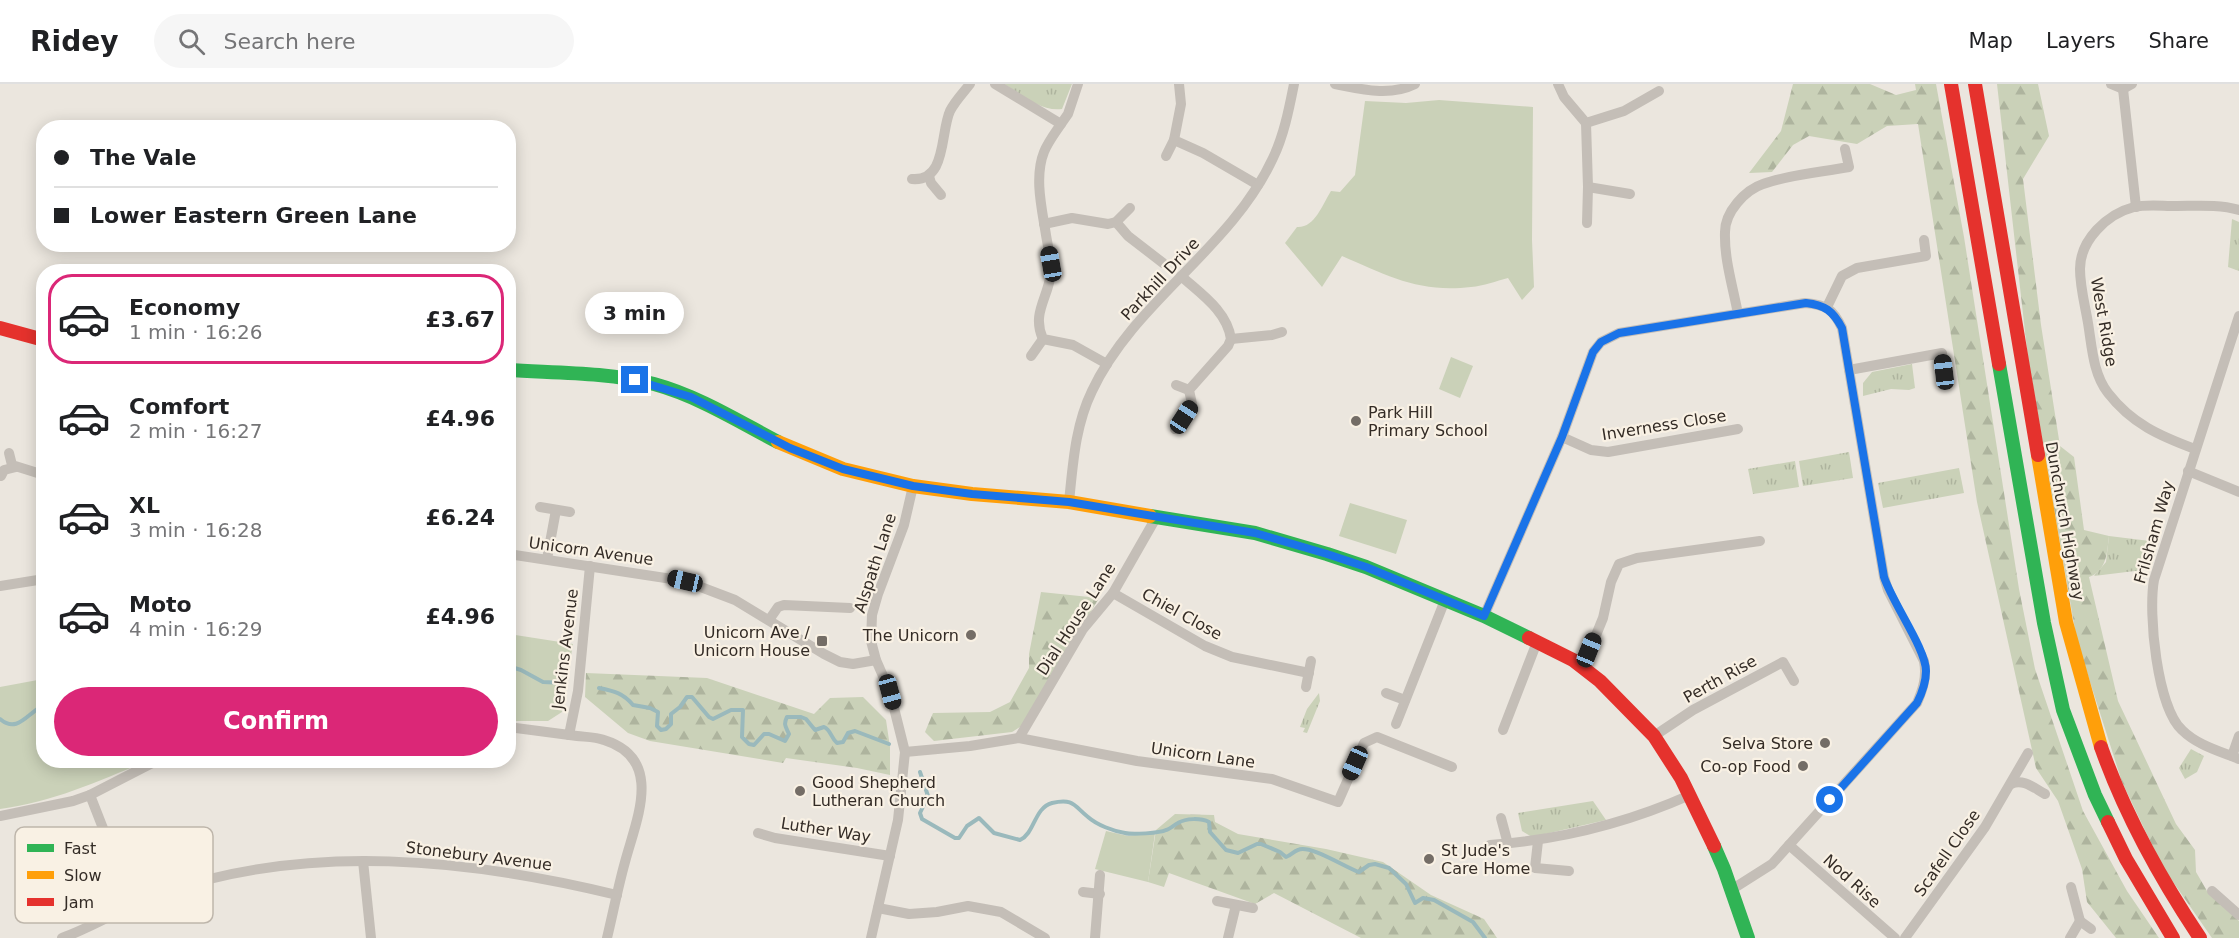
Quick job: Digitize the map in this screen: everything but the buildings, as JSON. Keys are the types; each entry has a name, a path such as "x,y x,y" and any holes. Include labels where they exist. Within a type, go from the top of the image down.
{"main road":[{"path":"1951,84 2044,623 2063,710 2095,795 2132,868 2173,938"},
{"name":"Dunchurch Highway","path":"1975,84 2066,622 2087,705 2115,785 2176,903 2200,938"},
{"path":"1986,84 1991,136 1988,158"},
{"path":"0,328 36,338"},
{"path":"516,371 635,380 691,397 790,448 843,469 913,486 972,494 1069,502 1255,533 1327,554 1484,616 1564,654 1583,667 1600,681 1654,736 1672,762 1690,795 1724,869 1748,938"}],"street":[{"path":"912,179 923,180 930,176 941,154 950,111 970,84"},
{"path":"995,84 1061,124"},
{"path":"1043,339 1038,317 1047,296 1051,270 1039,183 1041,162 1043,152 1068,114 1078,84"},
{"path":"1166,156 1174,140 1181,104 1179,84"},
{"name":"Parkhill Drive","path":"1069,502 1074,452 1081,421 1092,391 1107,364 1133,329 1217,239 1258,185 1280,142 1294,84"},
{"path":"1335,84 1367,91 1399,90 1415,84"},
{"path":"1558,84 1564,97 1586,123 1587,223"},
{"path":"2111,84 2127,87 2136,207"},
{"path":"1586,123 1624,111 1659,91"},
{"path":"1174,140 1203,153 1258,185"},
{"path":"1738,314 1725,230 1733,209 1748,193 1763,183 1849,167 1845,149"},
{"path":"930,176 931,183 941,195"},
{"path":"1588,187 1630,194"},
{"name":"West Ridge","path":"2195,449 2146,429 2113,400 2098,375 2080,277 2081,258 2088,242 2102,225 2121,212 2136,207 2218,206 2239,210"},
{"path":"1044,224 1072,218 1108,224 1116,222 1131,208"},
{"path":"1116,222 1128,236 1163,263"},
{"path":"1827,307 1842,276 1857,268 1926,255 1924,240"},
{"path":"1181,276 1213,304 1225,318 1231,339 1188,390"},
{"path":"1484,616 1562,437 1593,352 1601,342 1619,333 1806,303 1827,307 1842,328 1884,577 1897,608 1920,651 1926,672 1923,689 1917,703 1772,864 1731,890"},
{"name":"Frilsham Way","path":"2235,757 2202,745 2182,731 2169,714 2160,684 2152,591 2195,449 2236,337 2239,316"},
{"path":"1231,339 1282,332"},
{"path":"1031,356 1043,339"},
{"path":"1043,339 1073,345 1107,364"},
{"path":"1849,370 1942,353 1944,372"},
{"path":"1176,385 1188,390"},
{"path":"1175,429 1192,404 1188,390"},
{"name":"Inverness Close","path":"1562,437 1591,450 1608,452 1738,429"},
{"path":"9,453 12,465 36,473"},
{"path":"1,476 4,470 16,467"},
{"path":"2188,471 2239,492"},
{"name":"Alspath Lane","path":"905,752 890,692 876,660 871,641 872,615 904,525 913,486"},
{"path":"540,507 570,512"},
{"path":"548,559 556,510"},
{"name":"Dial House Lane","path":"1019,738 1083,629 1113,593 1157,516"},
{"path":"1583,667 1603,618 1611,582 1619,564 1637,558 1760,541"},
{"name":"Unicorn Avenue","path":"516,555 685,581 735,600 840,662 853,664 876,660"},
{"name":"Jenkins Avenue","path":"569,735 578,691 590,566"},
{"path":"0,586 36,580"},
{"name":"Chiel Close","path":"1113,593 1205,646 1232,657 1309,673"},
{"path":"1396,724 1445,600"},
{"path":"769,620 778,608 784,605 850,608"},
{"path":"1503,730 1515,712 1537,642"},
{"path":"1306,687 1311,661"},
{"name":"Perth Rise","path":"1654,736 1693,710 1783,662 1794,681"},
{"path":"1386,693 1405,700"},
{"path":"516,728 604,740 619,747 638,767 642,779 642,806 616,894 607,938"},
{"path":"2235,757 2239,735"},
{"name":"Unicorn Lane","path":"905,752 970,746 1019,738 1137,761 1272,780 1338,802 1364,743 1377,737 1452,767"},
{"path":"871,938 898,820 905,752"},
{"name":"Scafell Close","path":"1905,938 1985,827 2028,753"},
{"path":"0,816 73,801 90,795 142,768"},
{"path":"2011,784 2017,781 2024,782 2045,795"},
{"path":"90,795 103,827"},
{"path":"1490,845 1538,841 1642,815 1690,795"},
{"path":"1501,818 1508,844"},
{"name":"Luther Way","path":"758,833 776,838 890,856"},
{"path":"1538,841 1536,868 1569,871"},
{"name":"Nod Rise","path":"1789,845 1895,938"},
{"path":"363,861 371,938"},
{"name":"Stonebury Avenue","path":"213,881 252,871 299,865 363,861 435,863 502,870 616,894"},
{"path":"1095,938 1100,875"},
{"path":"2071,886 2080,921 2091,929"},
{"path":"2212,891 2239,915"},
{"path":"1083,892 1100,894"},
{"path":"1217,901 1253,908"},
{"path":"1228,938 1236,905"},
{"path":"878,908 909,914 968,906 1001,912 1045,938"},
{"path":"2070,938 2080,921"},
{"name":"Stonebury Avenue","path":"62,938 98,923"}],"green space":[{"path":"1004,84 1072,84 1062,109 1054,109 1039,105"},
{"path":"1793,84 1870,84 1896,95 1916,90 1915,84 1936,84 1964,237 2019,589 2035,669 2083,811 2127,891 2159,938 2116,938 2087,902 2082,869 2058,801 2036,768 1977,502 1918,124 1887,126 1857,144 1809,136 1793,145 1772,172 1749,173 1781,131"},
{"path":"1997,84 2038,84 2049,136 2023,179 2041,325 2060,446 2074,457 2084,530 2109,536 2103,566 2089,577 2118,701 2176,824 2195,850 2196,872 2207,891 2239,921 2239,938 2212,938 2162,866 2122,782 2077,641 2028,358"},
{"path":"1439,100 1533,107 1534,287 1522,300 1508,278 1471,287 1435,288 1389,276 1342,256 1322,287 1285,243 1297,227 1309,224 1313,220 1331,191 1340,192 1355,175 1365,101 1406,103"},
{"path":"2232,219 2239,222 2239,271 2228,267"},
{"path":"1451,357 1473,366 1460,398 1439,389"},
{"path":"1912,364 1915,388 1891,389 1863,396 1863,383 1872,372"},
{"path":"1849,452 1853,478 1803,486 1799,461"},
{"path":"1795,461 1799,487 1753,494 1748,469"},
{"path":"1959,468 1964,493 1883,508 1878,483"},
{"path":"1350,503 1407,520 1396,554 1339,536"},
{"path":"2109,536 2158,542 2151,569 2094,576 2106,562"},
{"path":"1041,592 1099,598 1023,725 1012,732 934,741 925,732 933,713 990,712 1010,702 1029,668 1029,654"},
{"path":"516,635 573,644 562,712 548,721 516,721"},
{"path":"586,673 707,678 814,714 830,698 863,697 886,720 890,747 890,775 786,758 783,763 650,741 628,733 585,697"},
{"path":"36,680 36,768 130,768 57,796 0,809 0,687"},
{"path":"1319,693 1320,701 1307,733 1303,732 1305,728 1300,727 1307,709"},
{"path":"2191,749 2204,756 2197,772 2185,779 2179,768"},
{"path":"1593,801 1606,820 1532,837 1522,831 1518,813"},
{"path":"1175,814 1214,815 1215,822 1238,834 1326,849 1383,862 1431,895 1484,919 1497,938 1361,938 1274,893 1255,904 1169,873 1164,887 1148,882 1156,830"},
{"path":"1106,831 1128,836 1155,833 1148,882 1095,869"}],"waterway":[{"path":"516,668 543,682 565,683"},
{"path":"599,688 618,693 633,705 658,712 657,726 661,730 671,724 671,714 687,697 692,697 713,719 731,710 743,710 742,737 749,744 754,745 764,734 785,741 789,734 785,724 787,717 806,719 815,730 824,727 837,743 843,742 848,733 855,731 889,744"},
{"path":"0,719 6,723 16,724 36,710"},
{"path":"920,772 928,796 920,813 922,819 955,838 959,838 967,826 979,818 994,833 1020,840 1029,832 1046,806 1059,802 1069,802 1100,825 1129,834 1158,832 1185,820 1202,820 1209,822 1210,832 1226,850 1238,853 1261,844 1286,857 1298,850 1311,850 1359,872 1375,864 1389,868 1406,884 1415,903 1423,898 1434,900 1473,922 1485,938"}],"traffic: fast":[{"path":"1999,364 2044,623 2063,710 2095,795 2108,822"},
{"path":"516,370 600,375 654,384 702,402 778,442"},
{"path":"1150,516 1255,533 1327,554 1366,567 1484,616 1529,638"},
{"path":"1714,846 1748,938"}],"traffic: slow":[{"path":"778,442 843,469 913,486 972,494 1069,502 1150,516"},
{"path":"2038,455 2066,622 2101,747"}],"traffic: jam":[{"path":"1951,84 1999,364"},
{"path":"1975,84 2038,455"},
{"path":"0,328 36,338"},
{"path":"1529,638 1573,660 1600,681 1654,736 1681,778 1714,846"},
{"path":"2101,747 2144,846 2200,938"},
{"path":"2108,822 2126,859 2173,938"}],"place":[{"name":"Park Hill Primary School","path":"1356,421"},
{"name":"The Unicorn","path":"971,635"},
{"name":"Unicorn Ave / Unicorn House","path":"822,641"},
{"name":"Selva Store","path":"1825,743"},
{"name":"Co-op Food","path":"1803,766"},
{"name":"Good Shepherd Lutheran Church","path":"800,791"},
{"name":"St Jude's Care Home","path":"1429,859"}],"route":[{"path":"635,380 691,397 790,448 843,469 878,479 972,494 1069,502 1082,506 1255,533 1366,567 1484,616 1562,437 1593,352 1601,342 1619,333 1806,303 1827,307 1842,328 1884,577 1888,590 1920,651 1926,672 1923,689 1917,703 1830,800"}]}
